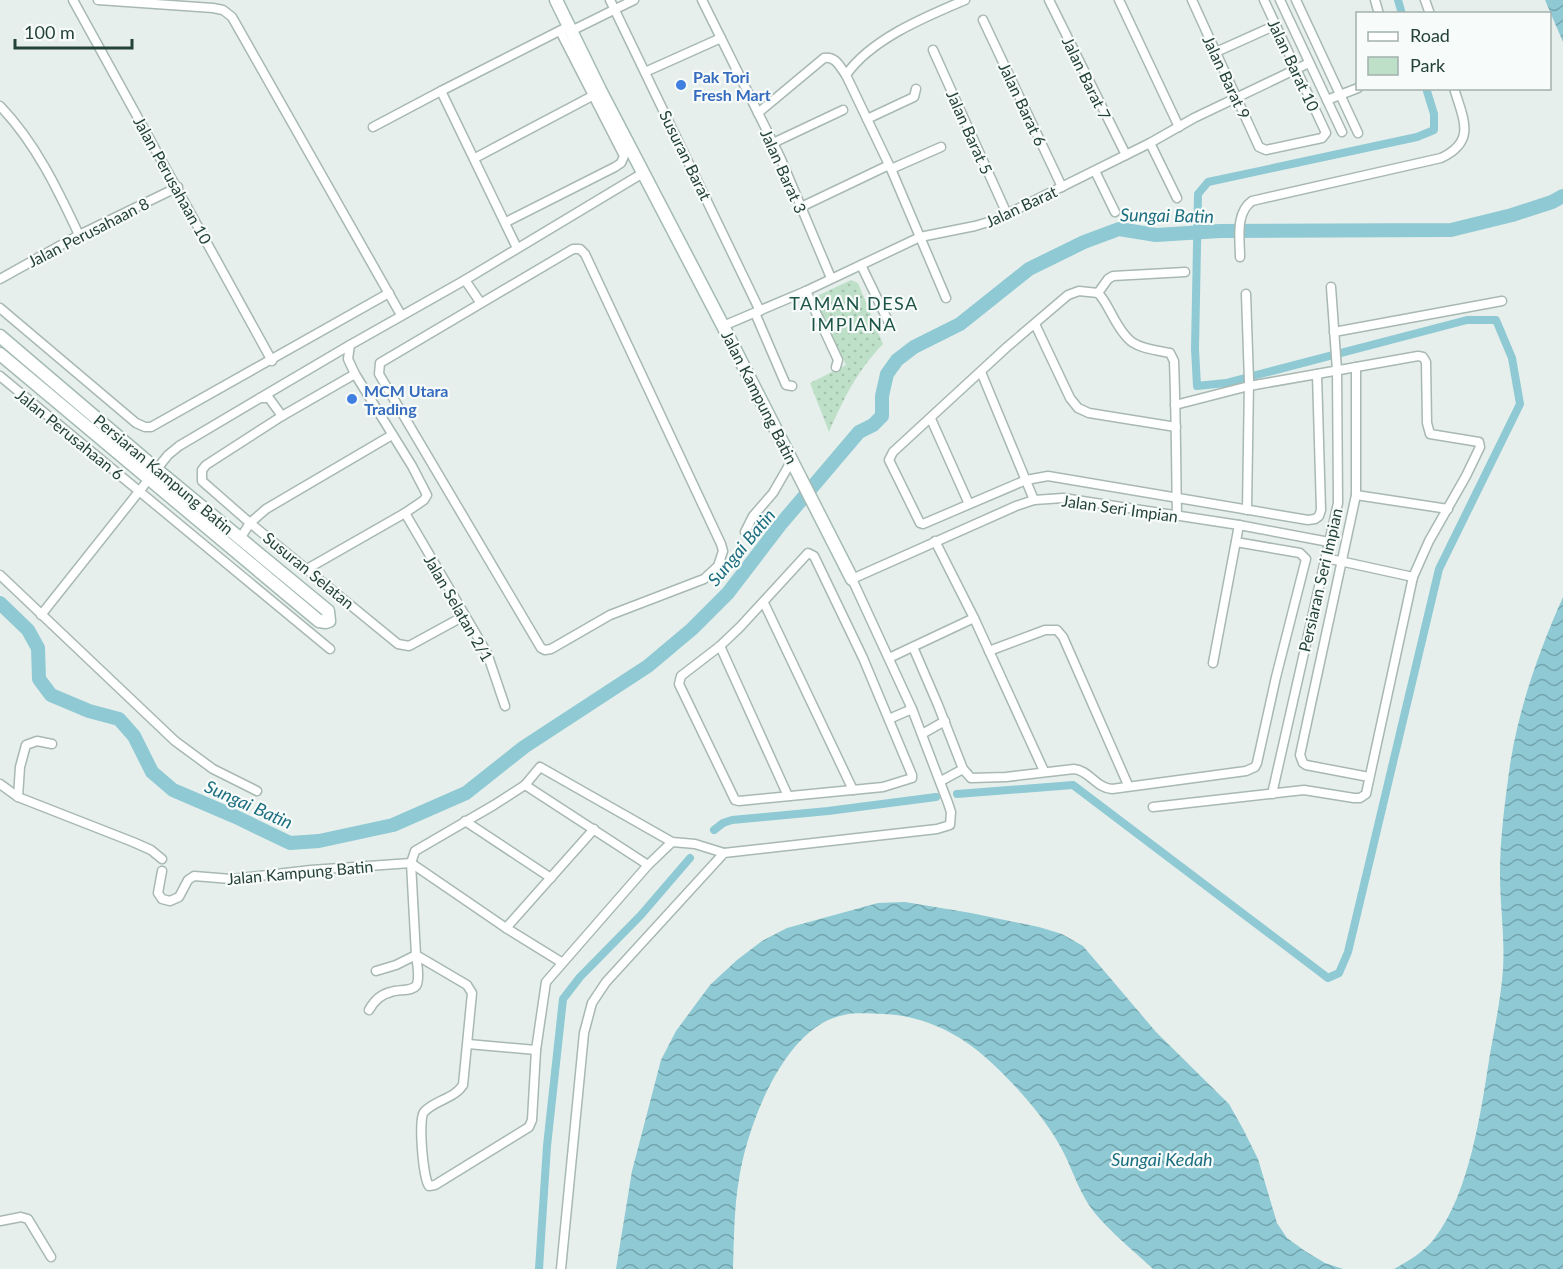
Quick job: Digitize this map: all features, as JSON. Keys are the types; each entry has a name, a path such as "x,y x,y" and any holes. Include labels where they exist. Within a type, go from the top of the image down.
{"street":[{"name":"Jalan Perusahaan 10","path":"73,0 272,361"},
{"path":"98,0 213,8 223,10 232,17 401,315"},
{"name":"Jalan Kampung Batin","path":"556,0 566,29 596,93 643,173 852,579 912,709 948,802 951,820 950,825 945,827 724,853"},
{"name":"Susuran Barat","path":"610,0 758,312 786,385 792,386"},
{"path":"373,126 566,29 634,0"},
{"name":"Jalan Barat 3","path":"702,0 773,143 831,278"},
{"path":"846,75 852,66 890,37 948,3 964,0"},
{"name":"Jalan Barat 7","path":"1049,0 1126,155"},
{"path":"1119,0 1179,127"},
{"name":"Jalan Barat 9","path":"1192,0 1259,147 1266,150"},
{"name":"Jalan Barat 10","path":"1264,0 1326,136 1266,150"},
{"path":"1280,0 1342,132"},
{"path":"1296,0 1358,133"},
{"name":"Jalan Barat 6","path":"983,20 1062,187"},
{"path":"1216,52 1275,25"},
{"path":"645,72 722,38"},
{"name":"Jalan Barat 5","path":"933,50 1008,214"},
{"path":"758,113 824,58 830,57 835,60 846,75 890,167 946,298"},
{"name":"Jalan Barat","path":"723,326 806,291 920,237 975,226 1008,214 1310,63"},
{"path":"867,120 914,97 916,89"},
{"path":"1327,100 1356,89"},
{"path":"1240,257 1240,226 1244,209 1257,199 1441,158 1455,151 1465,136 1465,129 1455,90"},
{"path":"441,91 517,248"},
{"path":"475,158 596,93 624,156 621,163 506,222"},
{"path":"0,106 33,148 61,197 79,235"},
{"path":"773,143 843,110"},
{"path":"1150,143 1177,198"},
{"path":"801,207 941,147"},
{"path":"1095,171 1115,212"},
{"path":"40,615 168,455 179,446 401,315 465,280 643,173"},
{"name":"Jalan Perusahaan 8","path":"0,279 79,235 178,187"},
{"path":"573,249 580,249 585,254 722,544 721,559 712,573 704,579 610,615 551,649 541,648 379,374 380,363 480,302 573,249"},
{"path":"861,265 888,321"},
{"path":"1098,293 1113,276 1185,272"},
{"path":"465,280 480,302"},
{"name":"Persiaran Seri Impian","path":"1272,794 1326,558 1338,494 1337,367 1331,287"},
{"path":"806,291 838,360 836,367"},
{"path":"1177,516 1177,499 1176,427 1173,356 1170,353 1131,344 1098,293 1079,291 1068,295 893,452 890,460 920,523 926,524 1026,480 1048,476 1177,499 1308,520 1315,519 1321,510 1317,374"},
{"path":"0,308 136,423 145,427 157,425 389,293"},
{"path":"1246,294 1249,370 1247,510"},
{"path":"1334,332 1502,301"},
{"path":"1035,324 1070,398 1078,408 1089,413 1176,427"},
{"name":"Persiaran Kampung Batin","path":"0,336 152,475 234,549 319,621 329,621 328,611 241,537 152,475 0,354"},
{"path":"308,568 405,513 424,500 427,495 355,374 348,359 350,345"},
{"path":"1153,807 1312,790 1360,798 1366,794 1413,577 1480,447 1479,442 1430,434 1427,423 1426,362 1423,357 1408,357 1356,367 1337,367 1317,374 1249,383 1175,405"},
{"path":"1356,367 1356,495 1300,755 1306,765 1369,777"},
{"path":"981,372 1034,500"},
{"name":"Susuran Selatan","path":"355,374 282,416 206,465 202,470 202,481 398,644 409,646 464,616"},
{"name":"Jalan Perusahaan 6","path":"0,376 330,649"},
{"path":"260,398 269,398 282,416"},
{"path":"931,419 969,504"},
{"path":"241,537 250,523 266,509 392,435"},
{"path":"745,532 753,516 773,493 792,460"},
{"path":"1356,495 1448,509"},
{"name":"Jalan Seri Impian","path":"852,579 935,541 1034,500 1063,498 1239,525 1329,542"},
{"name":"Jalan Selatan 2/1","path":"405,513 488,653 505,706"},
{"path":"1213,663 1239,525"},
{"path":"935,541 974,618 1044,771"},
{"path":"913,647 963,770 968,777 976,779 1044,771 1080,770 1100,786 1107,788 1246,771 1255,767 1257,763 1306,559 1300,553 1236,542"},
{"path":"808,553 812,553 863,658 912,778 883,787 744,802 735,800 680,684 681,676 720,646 764,603 808,553"},
{"path":"1326,558 1413,577"},
{"path":"0,575 184,748 213,769 257,791"},
{"path":"764,603 853,790"},
{"path":"889,658 974,618"},
{"path":"989,651 1045,630 1057,630 1063,637 1128,785"},
{"path":"720,646 788,796"},
{"path":"889,719 912,709"},
{"path":"922,734 945,721"},
{"path":"18,797 20,767 26,745 37,741 52,744"},
{"path":"369,1010 374,1002 390,992 416,987 418,982 412,856 420,847 494,806 525,785 540,767 672,842 701,845 724,853 606,982 592,1003 584,1032 561,1269"},
{"path":"940,781 963,770"},
{"path":"0,784 18,797 133,842 151,850 162,859"},
{"path":"525,785 648,865"},
{"path":"465,821 551,878"},
{"path":"506,928 594,829"},
{"path":"416,955 467,985 471,990 463,1085 460,1090 423,1113 422,1149 429,1186 435,1185 529,1127 532,1120 536,1050 546,982 648,865 672,842"},
{"path":"411,863 561,963"},
{"name":"Jalan Kampung Batin","path":"162,871 158,893 162,899 170,901 179,897 188,880 194,876 231,879 311,870 411,863"},
{"path":"376,971 396,965 416,955"},
{"path":"468,1044 536,1050"},
{"path":"0,1221 21,1217 28,1219 51,1257"}],"green space":[{"path":"851,280 858,283 883,344 852,385 829,432 810,383 846,365 816,301 817,296"}],"water":[{"path":"1545,0 1563,0 1563,42 1551,12"},
{"path":"1563,597 1563,1269 1394,1269 1421,1252 1434,1239 1457,1199 1472,1151 1483,1100 1502,980 1500,860 1510,765 1531,680"},
{"name":"Sungai Kedah","path":"905,902 1039,927 1062,934 1083,946 1156,1032 1229,1104 1258,1159 1277,1223 1287,1238 1325,1263 1343,1269 1153,1269 1094,1212 1046,1123 1005,1075 984,1056 959,1038 931,1024 900,1016 859,1013 844,1015 823,1023 803,1038 772,1081 750,1133 743,1157 736,1201 733,1269 616,1269 632,1171 661,1060 676,1031 710,985 762,941 787,928 878,903"}],"waterway":[{"path":"1398,0 1401,12"},
{"path":"957,794 1073,785 1328,978 1339,973 1348,952 1439,569 1520,404 1512,358 1496,320 1467,320 1226,383 1197,386 1195,349 1198,194 1208,182 1417,137 1434,130 1434,114 1427,90"},
{"name":"Sungai Batin","path":"0,603 28,630 38,648 39,679 51,695 89,711 119,719 134,736 152,772 173,790 290,843 319,841 393,825 466,793 524,747 648,666 692,629 728,593 780,525 859,432 873,425 882,416 882,396 887,374 897,360 914,347 960,324 1029,269 1084,242 1119,229 1156,235 1220,231 1451,230 1512,215 1563,196"},
{"path":"714,830 732,820 828,811 936,797"},
{"path":"539,1269 547,1146 563,999 580,977 641,915 690,858"}],"place":[{"name":"Pak Tori Fresh Mart","path":"681,85"},
{"name":"MCM Utara Trading","path":"352,399"}],"district":[{"name":"TAMAN DESA IMPIANA","path":"854,313"}]}
